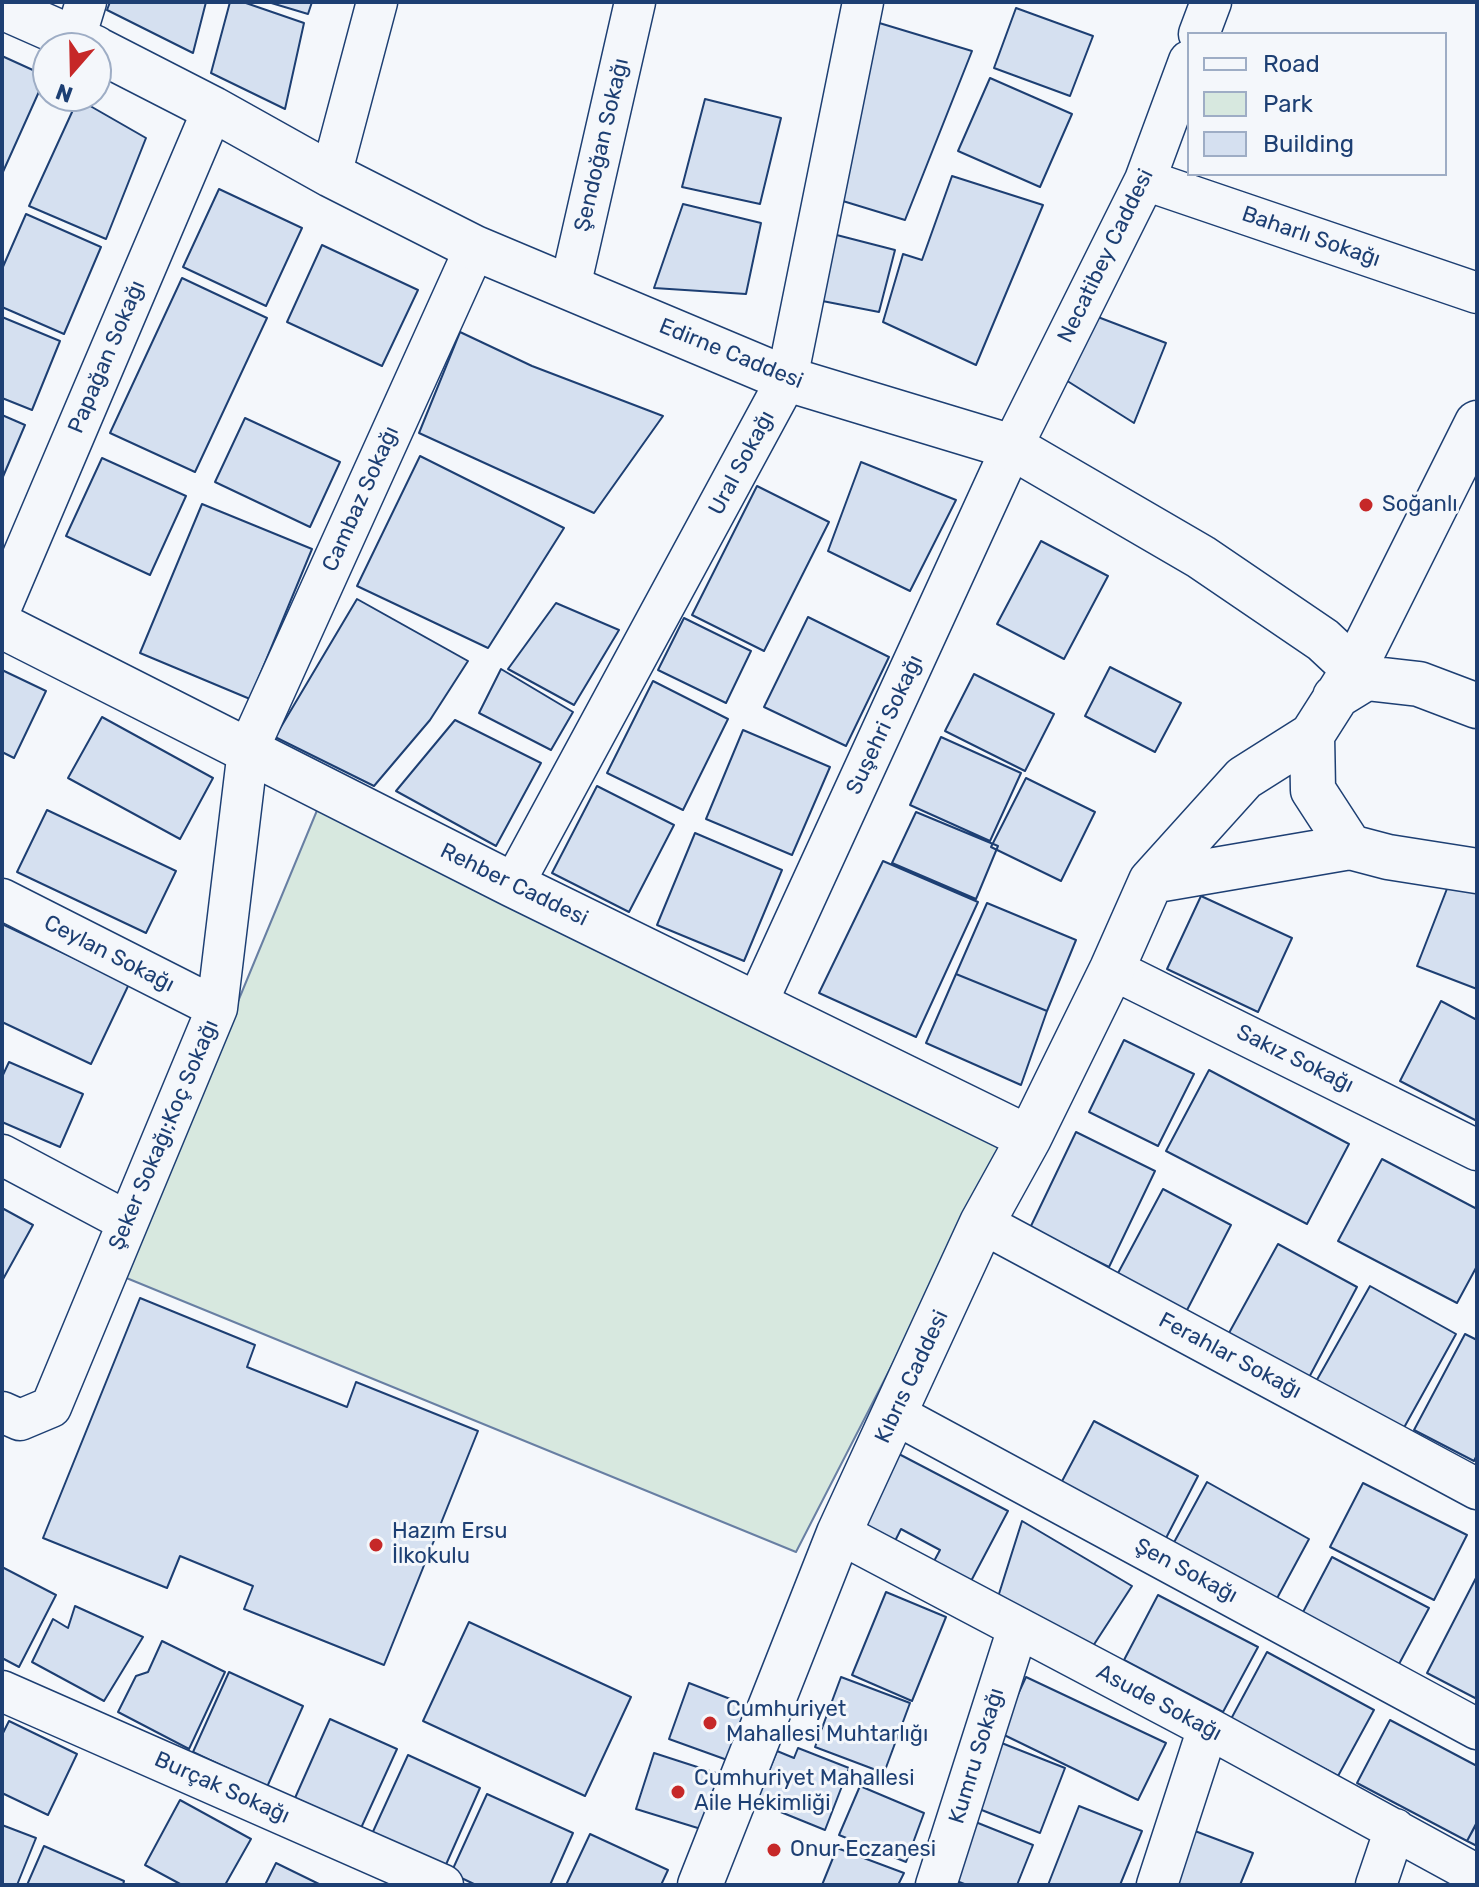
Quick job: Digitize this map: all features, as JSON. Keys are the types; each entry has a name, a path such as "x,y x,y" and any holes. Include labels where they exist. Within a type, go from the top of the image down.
{"main road":[{"name":"Edirne Caddesi","path":"2,7 82,32"},
{"name":"Edirne Caddesi","path":"112,48 331,175 475,248 787,379 1012,447 1201,557 1323,640 1344,683"},
{"path":"1350,847 1313,790 1312,735 1344,683 1477,423"},
{"name":"Rehber Caddesi","path":"2,626 513,885 1029,1138"},
{"path":"1344,683 1366,678 1419,684 1477,706"},
{"name":"Kıbrıs Caddesi","path":"700,1885 839,1533 982,1223 1029,1138 1112,969 1151,881 1244,778 1312,735"},
{"path":"1151,881 1350,847 1388,857 1475,869"}],"street":[{"path":"331,175 377,2"},
{"name":"Şendoğan Sokağı","path":"570,287 635,2"},
{"name":"Ural Sokağı","path":"513,885 787,379 863,2"},
{"path":"1200,32 1211,2"},
{"name":"Necatibey Caddesi","path":"1012,447 1145,180 1187,66"},
{"name":"Papağan Sokağı","path":"2,605 213,109"},
{"name":"Baharlı Sokağı","path":"1145,180 1477,293"},
{"name":"Cambaz Sokağı","path":"248,750 475,248"},
{"name":"Suşehri Sokağı","path":"757,1003 1012,447"},
{"name":"Şeker Sokağı;Koç Sokağı","path":"2,1412 20,1420 51,1407 217,1008 248,750"},
{"name":"Ceylan Sokağı","path":"2,899 217,1008"},
{"name":"Sakız Sokağı","path":"1112,969 1477,1150"},
{"path":"2,1155 128,1222"},
{"name":"Ferahlar Sokağı","path":"982,1223 1477,1489"},
{"name":"Şen Sokağı","path":"895,1414 1477,1729"},
{"name":"Asude Sokağı","path":"839,1533 1208,1728 1477,1875"},
{"name":"Kumru Sokağı","path":"936,1885 1018,1628"},
{"name":"Burçak Sokağı","path":"2,1691 443,1885"},
{"path":"1157,1885 1208,1728"},
{"path":"1376,1885 1395,1829"}],"green space":[{"path":"318,808 1004,1147 796,1552 124,1277"}],"building":[{"path":"110,2 206,2 193,53 107,10"},
{"path":"230,2 243,2 304,23 285,109 211,73"},
{"path":"268,2 312,2 308,14"},
{"path":"1016,8 1093,36 1070,96 994,68"},
{"path":"876,22 972,51 905,220 833,198"},
{"path":"2,56 32,70 32,107 2,174"},
{"path":"990,78 1072,114 1040,187 958,151"},
{"path":"705,99 781,118 760,204 682,187"},
{"path":"72,112 101,112 146,138 106,239 29,206"},
{"path":"952,176 1043,205 976,365 883,322 903,254 922,260"},
{"path":"219,189 302,228 266,306 183,267"},
{"path":"683,204 761,223 746,294 654,288"},
{"path":"26,214 101,247 64,334 2,307 2,269"},
{"path":"825,232 895,250 879,312 812,299"},
{"path":"322,245 418,290 382,366 287,322"},
{"path":"182,278 267,318 195,472 110,433"},
{"path":"1090,314 1166,343 1134,423 1061,377"},
{"path":"2,317 60,341 32,410 2,398"},
{"path":"460,332 532,366 663,416 594,513 419,433"},
{"path":"2,415 25,425 2,479"},
{"path":"245,418 340,462 310,527 215,482"},
{"path":"420,456 564,528 488,648 357,586"},
{"path":"102,458 186,496 150,575 66,536"},
{"path":"861,462 956,500 910,591 828,551"},
{"path":"757,486 829,522 764,651 692,615"},
{"path":"202,504 312,549 250,699 140,653"},
{"path":"1041,541 1108,576 1064,659 997,624"},
{"path":"357,599 468,661 430,720 374,786 275,737"},
{"path":"556,603 619,630 574,705 508,669"},
{"path":"808,617 889,657 846,746 764,707"},
{"path":"684,618 751,651 726,703 658,670"},
{"path":"1110,667 1181,703 1155,752 1085,716"},
{"path":"501,669 573,712 551,750 479,713"},
{"path":"2,670 46,691 14,758 2,752"},
{"path":"974,674 1054,714 1025,771 945,731"},
{"path":"653,681 728,719 683,810 607,773"},
{"path":"102,717 213,778 180,839 68,778"},
{"path":"455,720 541,763 496,846 396,791"},
{"path":"743,730 830,767 792,855 706,819"},
{"path":"941,737 1021,773 990,841 910,805"},
{"path":"1026,778 1095,812 1061,881 991,847"},
{"path":"597,786 674,825 629,912 552,873"},
{"path":"47,810 176,871 146,933 17,872"},
{"path":"916,812 998,846 976,899 892,863"},
{"path":"695,833 782,870 744,961 657,925"},
{"path":"883,861 978,902 916,1037 819,993"},
{"path":"1450,881 1477,892 1477,989 1417,966"},
{"path":"1201,896 1292,938 1258,1012 1167,969"},
{"path":"987,903 1076,940 1047,1011 956,974"},
{"path":"2,924 129,984 91,1064 2,1022"},
{"path":"956,974 1047,1011 1021,1085 926,1043"},
{"path":"1441,1001 1477,1020 1477,1121 1400,1081"},
{"path":"1124,1040 1194,1074 1158,1146 1089,1112"},
{"path":"9,1062 83,1094 60,1147 2,1122 2,1077"},
{"path":"1209,1070 1349,1144 1307,1224 1166,1151"},
{"path":"1076,1132 1155,1171 1109,1267 1030,1228"},
{"path":"1382,1159 1477,1209 1477,1266 1457,1303 1338,1241"},
{"path":"1163,1189 1231,1225 1186,1312 1117,1275"},
{"path":"2,1208 33,1225 2,1281"},
{"path":"1278,1244 1357,1287 1305,1385 1224,1342"},
{"path":"1370,1286 1456,1334 1401,1433 1314,1385"},
{"path":"140,1298 255,1345 247,1367 347,1407 356,1382 478,1431 384,1665 244,1609 253,1586 180,1556 167,1588 43,1538"},
{"path":"1465,1334 1477,1340 1477,1455 1474,1461 1414,1430"},
{"path":"1094,1421 1198,1476 1165,1540 1060,1485"},
{"path":"897,1453 1008,1511 970,1583 933,1563 940,1550 901,1529 895,1541 860,1522"},
{"path":"1207,1482 1309,1539 1275,1602 1172,1546"},
{"path":"1363,1483 1467,1535 1434,1600 1330,1547"},
{"path":"1022,1521 1132,1586 1093,1646 998,1597"},
{"path":"1332,1557 1429,1608 1399,1664 1302,1614"},
{"path":"2,1567 56,1595 19,1667 2,1658"},
{"path":"1477,1576 1477,1699 1427,1673"},
{"path":"886,1592 946,1617 912,1701 852,1675"},
{"path":"1158,1595 1258,1647 1223,1712 1124,1660"},
{"path":"75,1606 143,1637 104,1701 32,1662 53,1619 68,1628"},
{"path":"469,1622 631,1697 585,1796 423,1721"},
{"path":"162,1641 225,1672 189,1749 118,1712 136,1676 148,1672"},
{"path":"1267,1652 1374,1710 1338,1776 1231,1719"},
{"path":"229,1672 303,1706 267,1787 193,1752"},
{"path":"841,1677 910,1703 884,1773 815,1747"},
{"path":"1026,1677 1166,1743 1138,1800 1000,1733"},
{"name":"Cumhuriyet Mahallesi Muhtarlığı","path":"689,1683 751,1707 730,1761 669,1739"},
{"path":"330,1719 397,1749 361,1828 295,1798"},
{"path":"1390,1720 1477,1766 1477,1822 1467,1841 1357,1783"},
{"path":"9,1721 77,1754 48,1815 2,1793 2,1735"},
{"path":"994,1740 1065,1768 1040,1833 969,1805"},
{"path":"798,1748 849,1768 825,1830 756,1802 777,1751 794,1758"},
{"name":"Cumhuriyet Mahallesi Aile Hekimliği","path":"654,1753 719,1774 701,1829 636,1809"},
{"path":"408,1755 480,1788 444,1869 371,1836"},
{"path":"860,1786 924,1813 906,1862 839,1835"},
{"path":"487,1794 573,1833 550,1885 476,1885 451,1873"},
{"path":"180,1800 251,1839 225,1885 182,1885 145,1865"},
{"path":"1079,1806 1142,1831 1120,1885 1048,1885"},
{"path":"968,1819 1033,1845 1017,1885 967,1885 946,1877"},
{"path":"1477,1823 1477,1846 1467,1841"},
{"path":"2,1825 36,1838 17,1885 2,1885"},
{"path":"1195,1831 1253,1853 1240,1885 1175,1885"},
{"path":"590,1834 668,1870 661,1885 566,1885"},
{"path":"44,1846 124,1881 123,1885 27,1885"},
{"path":"837,1848 904,1873 898,1885 822,1885"},
{"path":"276,1863 321,1885 265,1885"}],"place":[{"name":"Soğanlı","path":"1366,505"},
{"name":"Hazım Ersu İlkokulu","path":"376,1545"},
{"name":"Cumhuriyet Mahallesi Muhtarlığı","path":"710,1723"},
{"name":"Cumhuriyet Mahallesi Aile Hekimliği","path":"678,1792"},
{"name":"Onur Eczanesi","path":"774,1850"}]}
